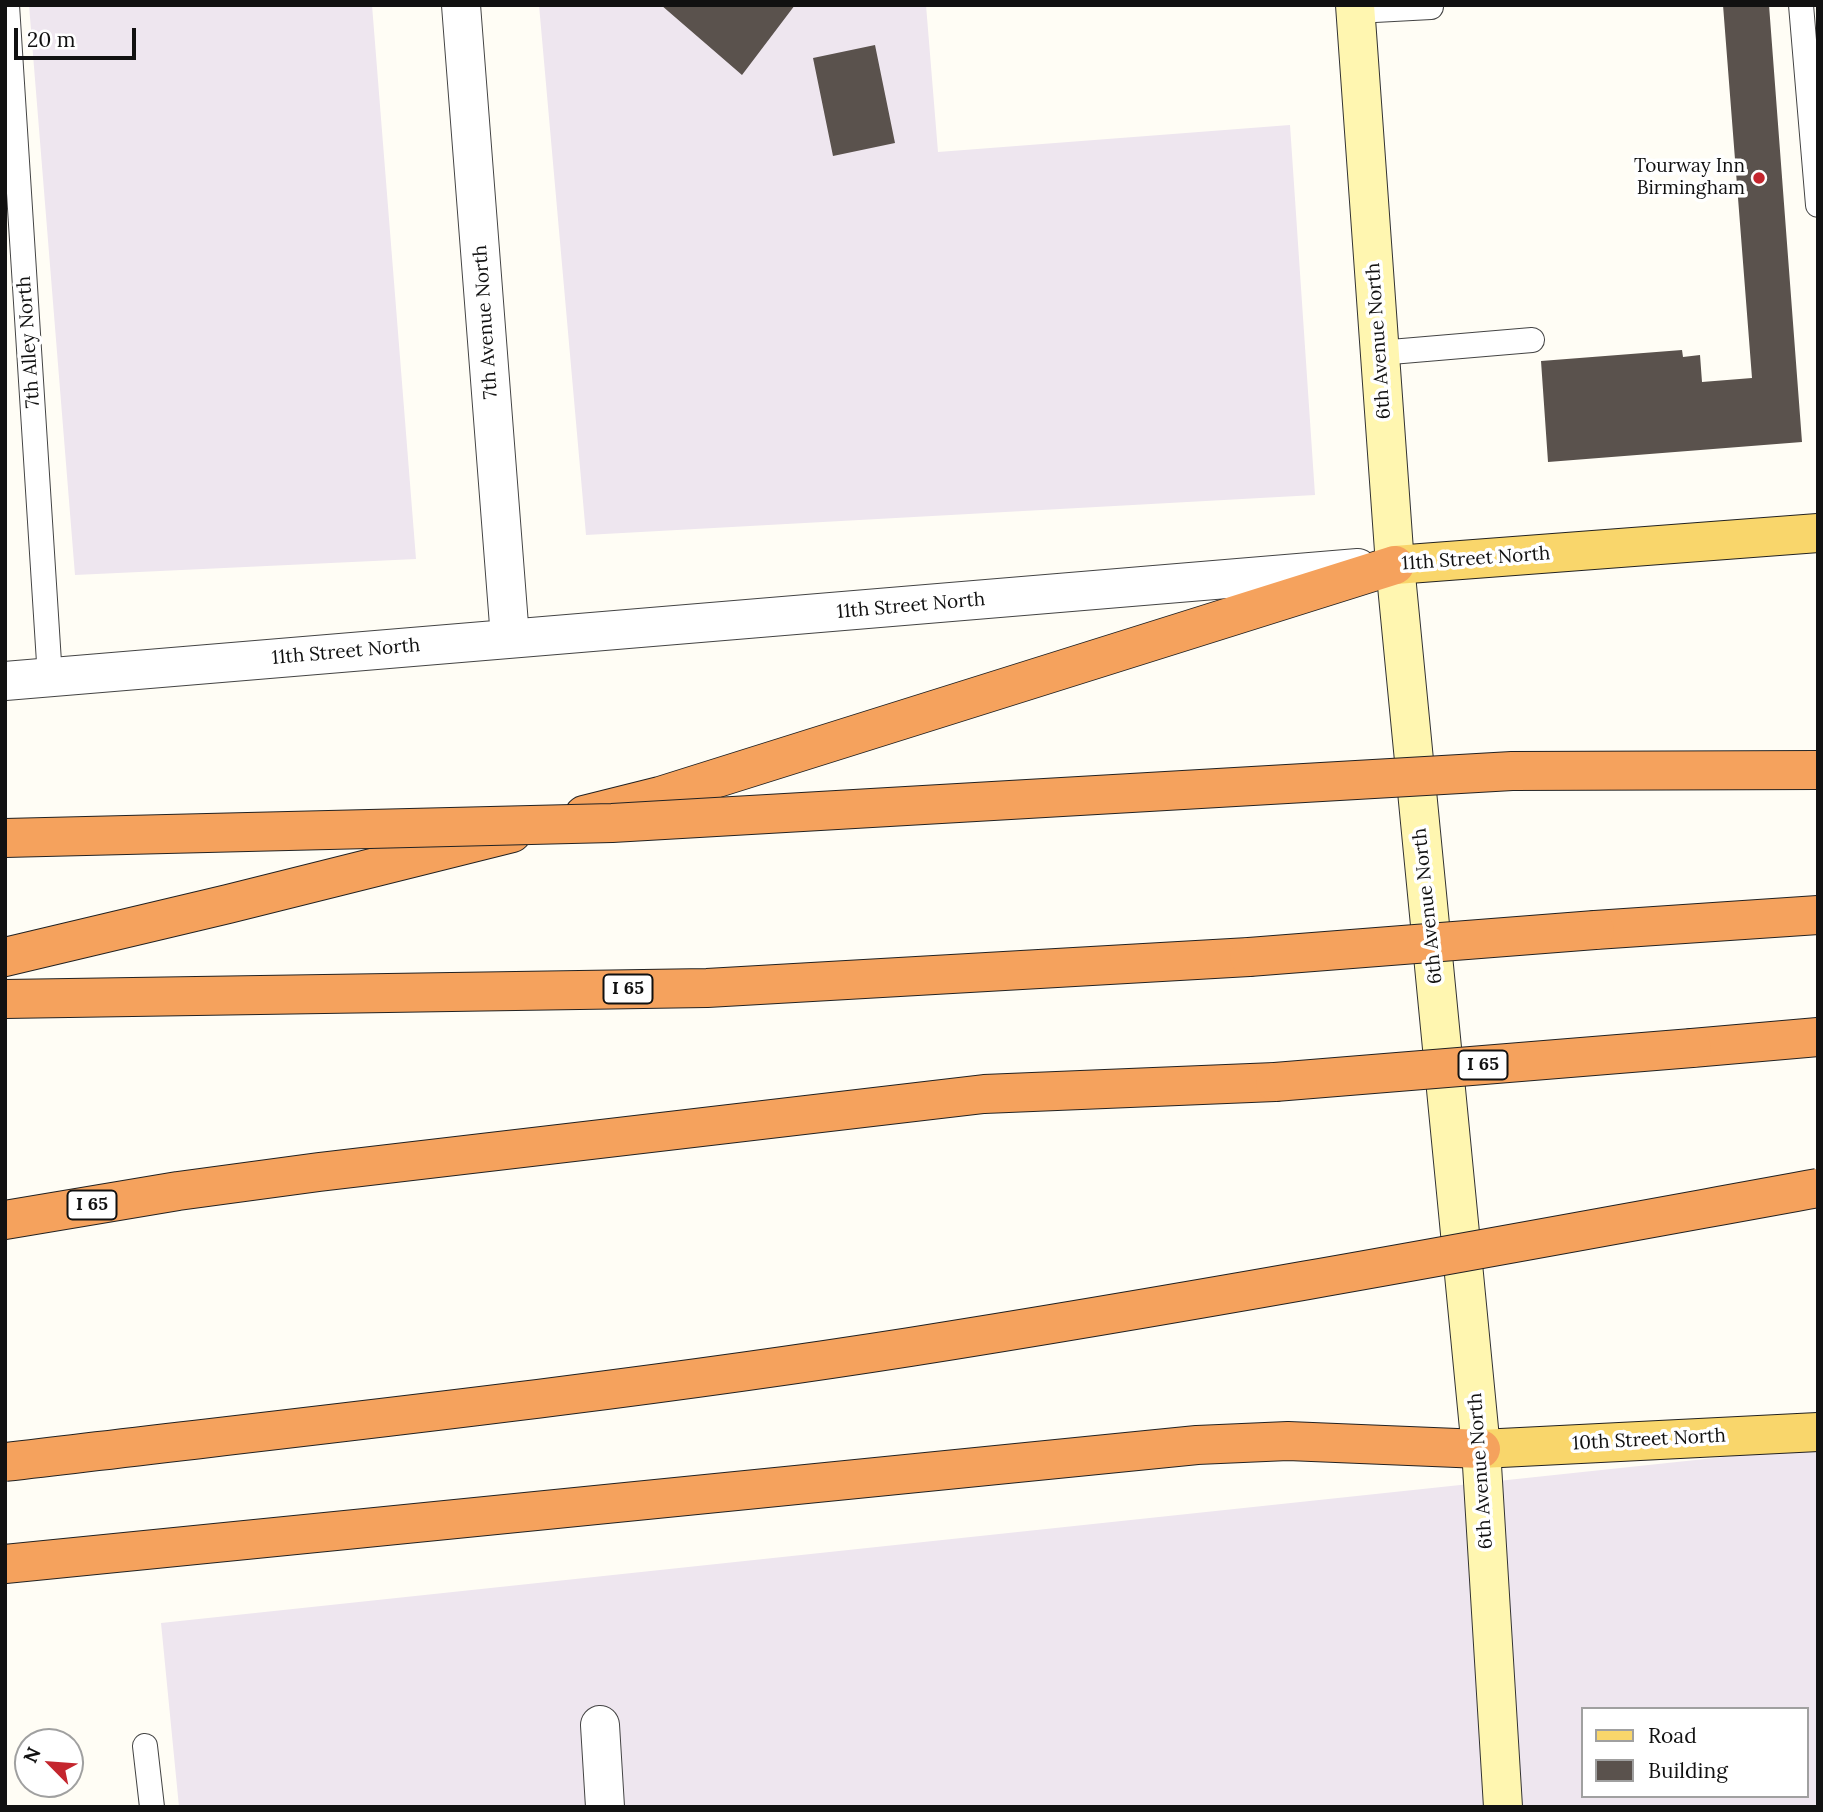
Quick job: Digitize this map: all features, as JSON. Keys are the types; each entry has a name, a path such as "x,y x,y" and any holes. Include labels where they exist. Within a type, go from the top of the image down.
{"highway":[{"path":"5,957 660,796 1395,565"},
{"path":"5,838 612,823 1512,771 1818,770"},
{"name":"I 65","path":"5,999 707,988 1249,957 1818,915"},
{"name":"I 65","path":"5,1220 178,1191 306,1174 984,1094 1275,1083 1818,1037"},
{"path":"5,1462 523,1401 908,1347 1129,1311 1818,1188"},
{"path":"5,1564 1197,1445 1288,1441 1481,1448"}],"main road":[{"name":"6th Avenue North","path":"1356,8 1395,565 1481,1448 1503,1807"},
{"name":"11th Street North","path":"1395,565 1818,533"},
{"name":"10th Street North","path":"1481,1448 1818,1432"}],"street":[{"name":"7th Avenue North","path":"461,5 510,638"},
{"name":"11th Street North","path":"5,681 1395,565"},
{"path":"600,1725 606,1807"}],"lane":[{"name":"7th Alley North","path":"8,5 50,678"},
{"path":"1801,5 1818,205"},
{"path":"1356,8 1431,7"},
{"path":"1379,353 1532,340"},
{"path":"145,1746 152,1807"}],"shaded area":[{"path":"29,5 372,5 416,559 75,575"},
{"path":"539,5 926,5 938,152 1290,125 1315,495 586,535"},
{"path":"1818,1447 1818,1807 179,1807 161,1623"}],"building":[{"path":"661,5 795,5 742,75"},
{"name":"Tourway Inn Birmingham","path":"1723,5 1769,5 1802,442 1548,462 1541,361 1682,350 1683,357 1700,355 1702,382 1752,378"},
{"path":"875,45 895,143 833,156 813,58"}],"place":[{"name":"Tourway Inn Birmingham","path":"1759,178"}]}
